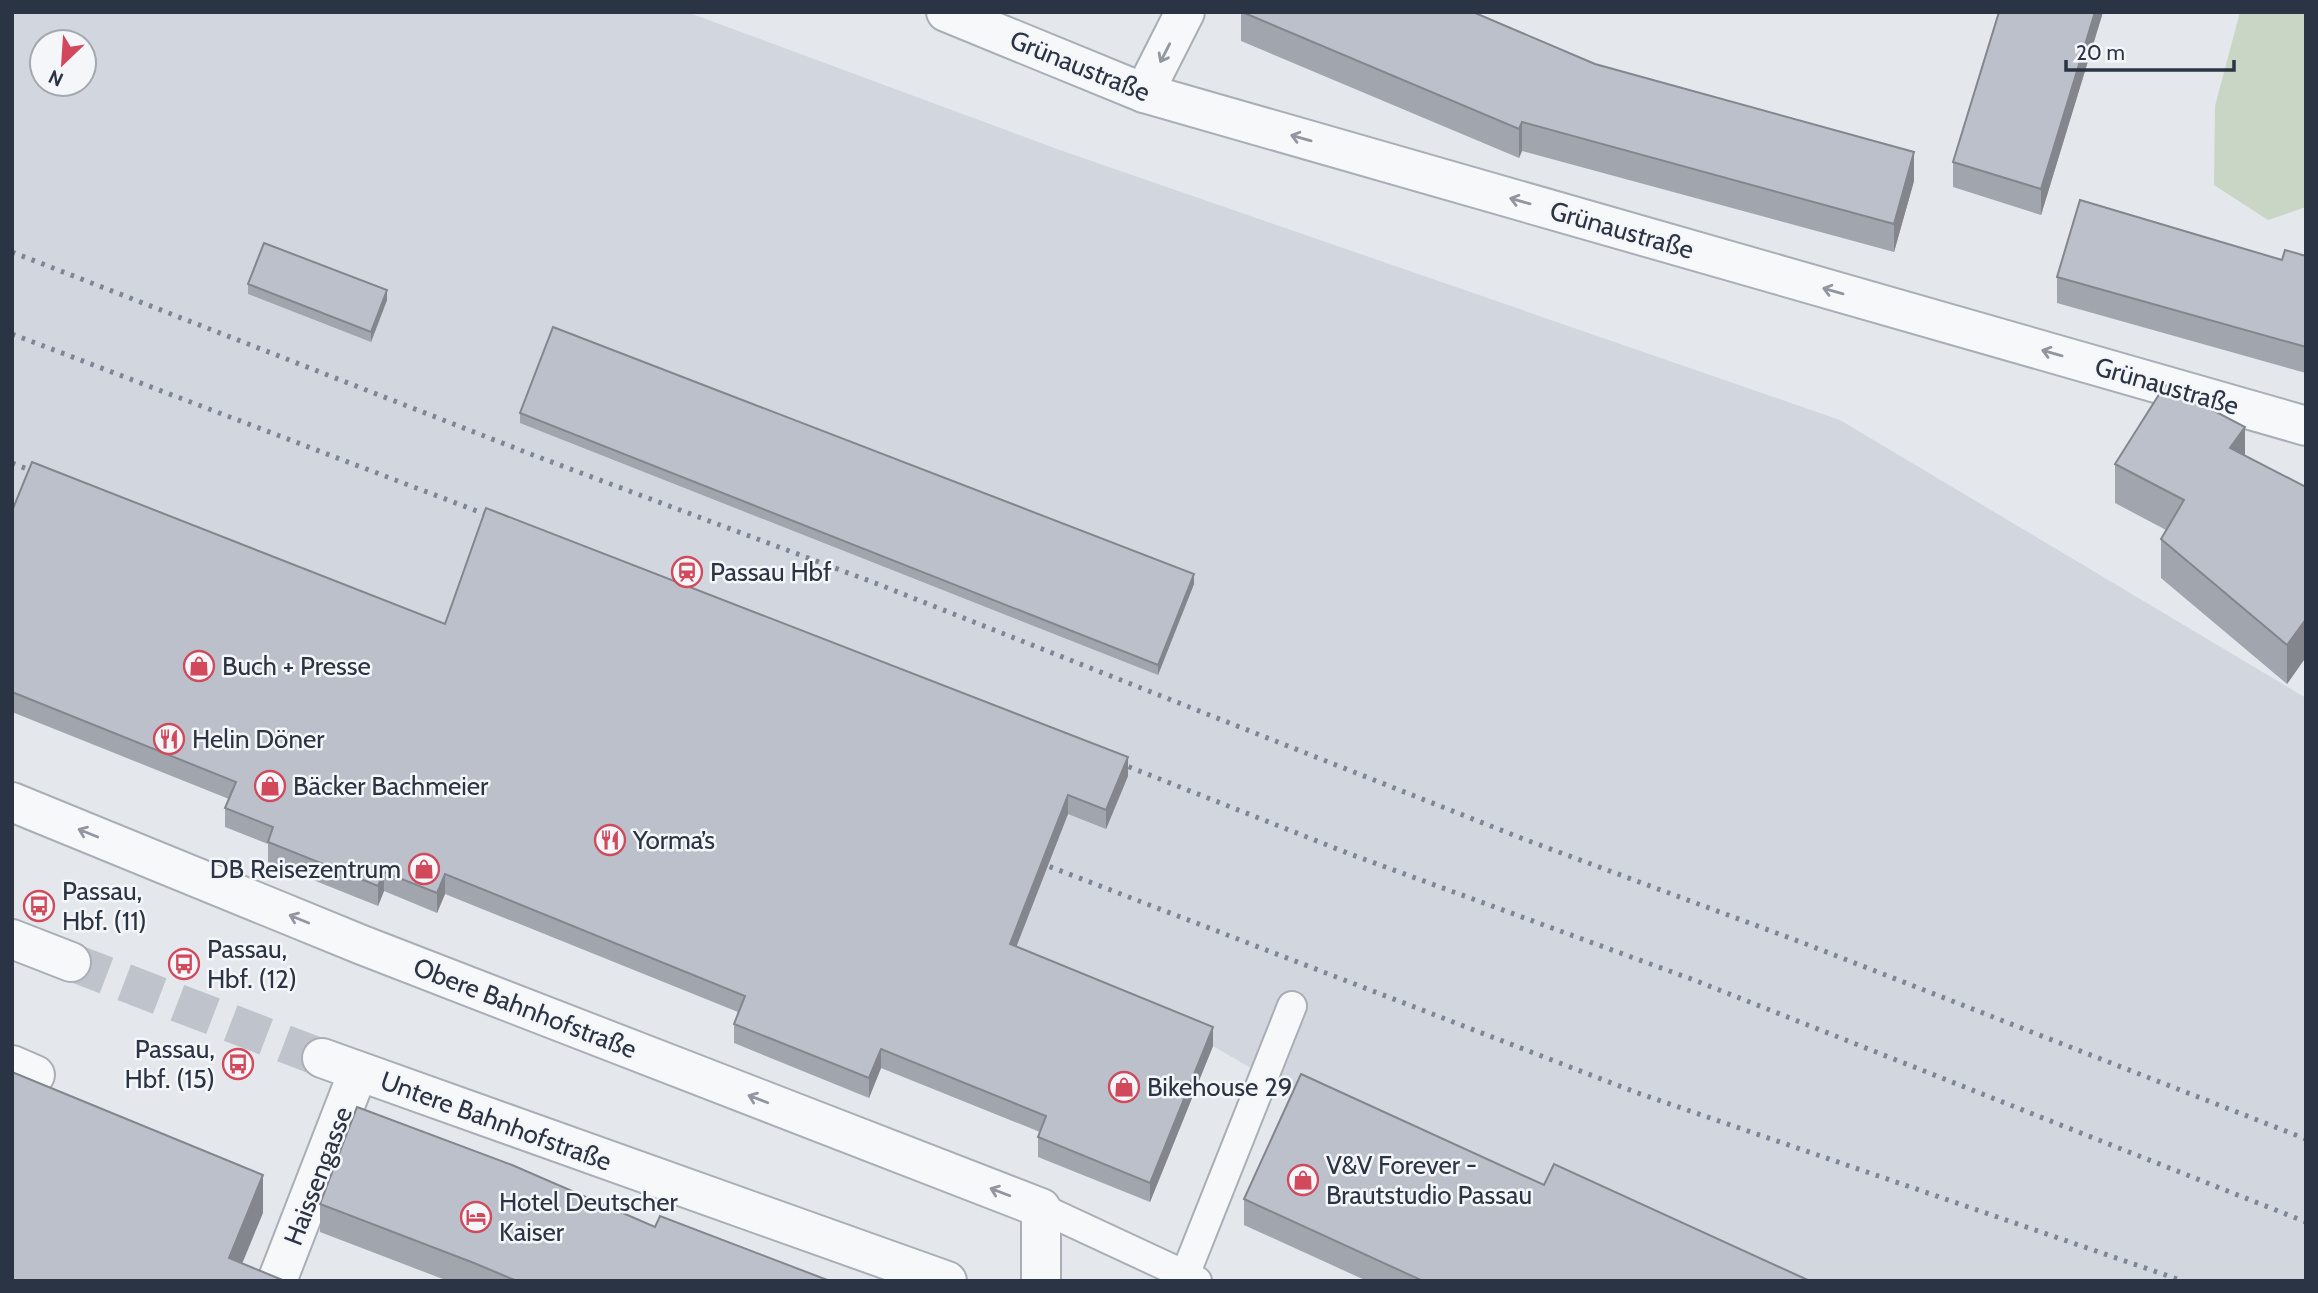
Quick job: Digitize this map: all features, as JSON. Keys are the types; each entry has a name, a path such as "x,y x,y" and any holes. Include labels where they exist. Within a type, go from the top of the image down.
{"street":[{"name":"Grünaustraße","path":"946,12 1144,93 2306,426"},
{"path":"1144,93 1185,12"},
{"name":"Obere Bahnhofstraße","path":"12,802 362,945 1041,1208"},
{"path":"12,939 71,962"},
{"name":"Untere Bahnhofstraße","path":"322,1058 932,1278"},
{"name":"Haissengasse","path":"277,1281 358,1072"},
{"path":"1041,1208 1041,1281"}],"lane":[{"path":"1188,1279 1292,1006"},
{"name":"Obere Bahnhofstraße","path":"1041,1208 1188,1279"}],"shaded area":[{"path":"12,12 687,12 1057,149 1840,420 2306,698 2306,1281 1762,1281 1543,1207 1302,1098 1213,1046 12,562"}],"green space":[{"path":"2240,12 2306,12 2306,207 2268,220 2214,185 2215,106"}],"building":[{"path":"1242,12 1473,12 1595,64 1914,152 1894,224 1522,122 1519,129"},
{"path":"1999,12 2095,12 2041,189 1953,162"},
{"path":"2080,200 2282,260 2285,250 2306,256 2306,347 2057,277"},
{"path":"264,243 387,290 371,332 248,284"},
{"path":"553,327 1194,574 1158,665 520,413"},
{"path":"2165,385 2245,427 2230,448 2306,487 2306,619 2287,645 2161,539 2184,500 2115,464"},
{"path":"32,462 445,624 486,508 1128,757 1106,810 1068,795 1010,944 1213,1027 1150,1183 1038,1137 1046,1116 881,1049 869,1078 734,1024 745,996 445,874 437,893 384,872 378,886 268,842 273,827 225,808 236,782 12,692 12,511"},
{"path":"12,1072 263,1175 229,1258 285,1281 12,1281"},
{"path":"1301,1074 1544,1185 1554,1164 1810,1281 1423,1281 1244,1199"},
{"path":"357,1107 512,1165 655,1227 660,1216 830,1281 517,1281 320,1204"}],"tunnel":[{"path":"71,962 322,1058"}],"railway":[{"path":"12,252 533,455 875,583 1521,838 1806,944 2306,1139"},
{"path":"12,334 503,521"},
{"path":"12,463 48,477"},
{"path":"1109,759 1350,854 1694,980 2306,1222"},
{"path":"1030,859 1635,1092 2183,1281"}],"place":[{"name":"Passau Hbf","path":"687,572"},
{"name":"Buch + Presse","path":"199,666"},
{"name":"Helin Döner","path":"169,739"},
{"name":"Bäcker Bachmeier","path":"270,786"},
{"name":"Yorma’s","path":"610,840"},
{"name":"DB Reisezentrum","path":"424,869"},
{"name":"Passau, Hbf. (11)","path":"39,906"},
{"name":"Passau, Hbf. (12)","path":"184,964"},
{"name":"Passau, Hbf. (15)","path":"238,1064"},
{"name":"Bikehouse 29","path":"1124,1087"},
{"name":"V&V Forever - Brautstudio Passau","path":"1303,1180"},
{"name":"Hotel Deutscher Kaiser","path":"476,1217"}]}
